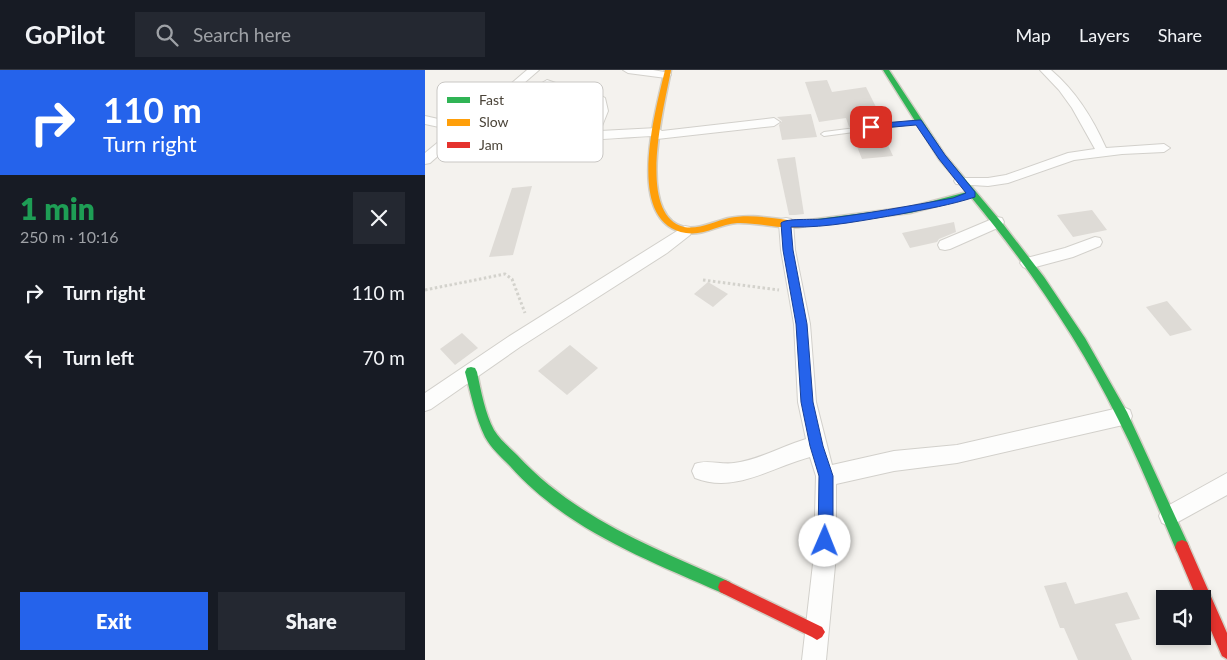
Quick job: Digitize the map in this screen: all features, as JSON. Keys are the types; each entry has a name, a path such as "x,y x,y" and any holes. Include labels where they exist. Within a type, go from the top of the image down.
{"street":[{"path":"520,82 534,70"},
{"path":"628,70 667,73 657,134 653,197 663,214 673,225 685,231"},
{"path":"886,70 942,157 997,222 1081,340 1123,416 1217,624 1227,651"},
{"path":"1045,70 1054,78 1079,110 1092,130 1102,152"},
{"path":"603,135 657,134 774,122"},
{"path":"961,181 988,182 1008,179 1072,156 1164,148"},
{"path":"425,160 437,149"},
{"path":"425,404 532,330 661,249 685,231 705,228 725,221 805,224 868,217 954,201 972,194"},
{"path":"945,245 997,222"},
{"path":"786,223 788,250 802,324 807,402 826,476 825,555 814,660"},
{"path":"1028,263 1095,242"},
{"path":"471,372 481,412 490,434 521,472 557,503 620,538 765,605 817,632"},
{"path":"826,476 894,461 957,454 1123,416"},
{"path":"702,471 716,474 742,473 781,457 817,446"},
{"path":"1169,516 1211,494 1227,482"}],"lane":[{"path":"824,134 919,122"}],"path":[{"path":"425,290 505,274 512,279 532,330"},
{"path":"703,280 773,290 796,290"}],"building":[{"path":"827,80 832,92 866,87 879,113 873,113 878,123 849,127 846,118 819,122 805,82"},
{"path":"811,114 817,137 782,140 779,125 782,121 777,117"},
{"path":"881,130 893,156 862,159 852,134"},
{"path":"795,157 804,214 789,215 777,159"},
{"path":"532,186 513,255 489,257 512,188"},
{"path":"1092,210 1107,230 1073,237 1057,215"},
{"path":"954,222 956,232 939,239 937,242 910,248 902,233"},
{"path":"708,282 728,294 713,307 694,294"},
{"path":"1167,301 1192,330 1170,336 1146,307"},
{"path":"462,333 478,348 455,365 440,349"},
{"path":"570,345 598,368 567,395 538,371"},
{"path":"1066,582 1075,604 1127,592 1140,619 1115,624 1132,660 1078,660 1064,628 1060,628 1044,586"}],"traffic: fast":[{"path":"886,70 942,157 1000,226 1040,280 1081,341 1123,416 1182,547"},
{"path":"802,224 910,210 972,194"},
{"path":"471,372 481,411 492,437 529,478 553,499 607,533 725,587"}],"traffic: slow":[{"path":"668,70 652,166 655,200 665,217 675,226 691,231 734,220 802,224"}],"traffic: jam":[{"path":"1182,547 1227,651"},
{"path":"725,587 817,632"}],"route":[{"path":"825,541 826,476 807,402 802,324 788,250 786,223 805,224 868,217 954,201 972,194 942,157 919,122 871,127"}]}
